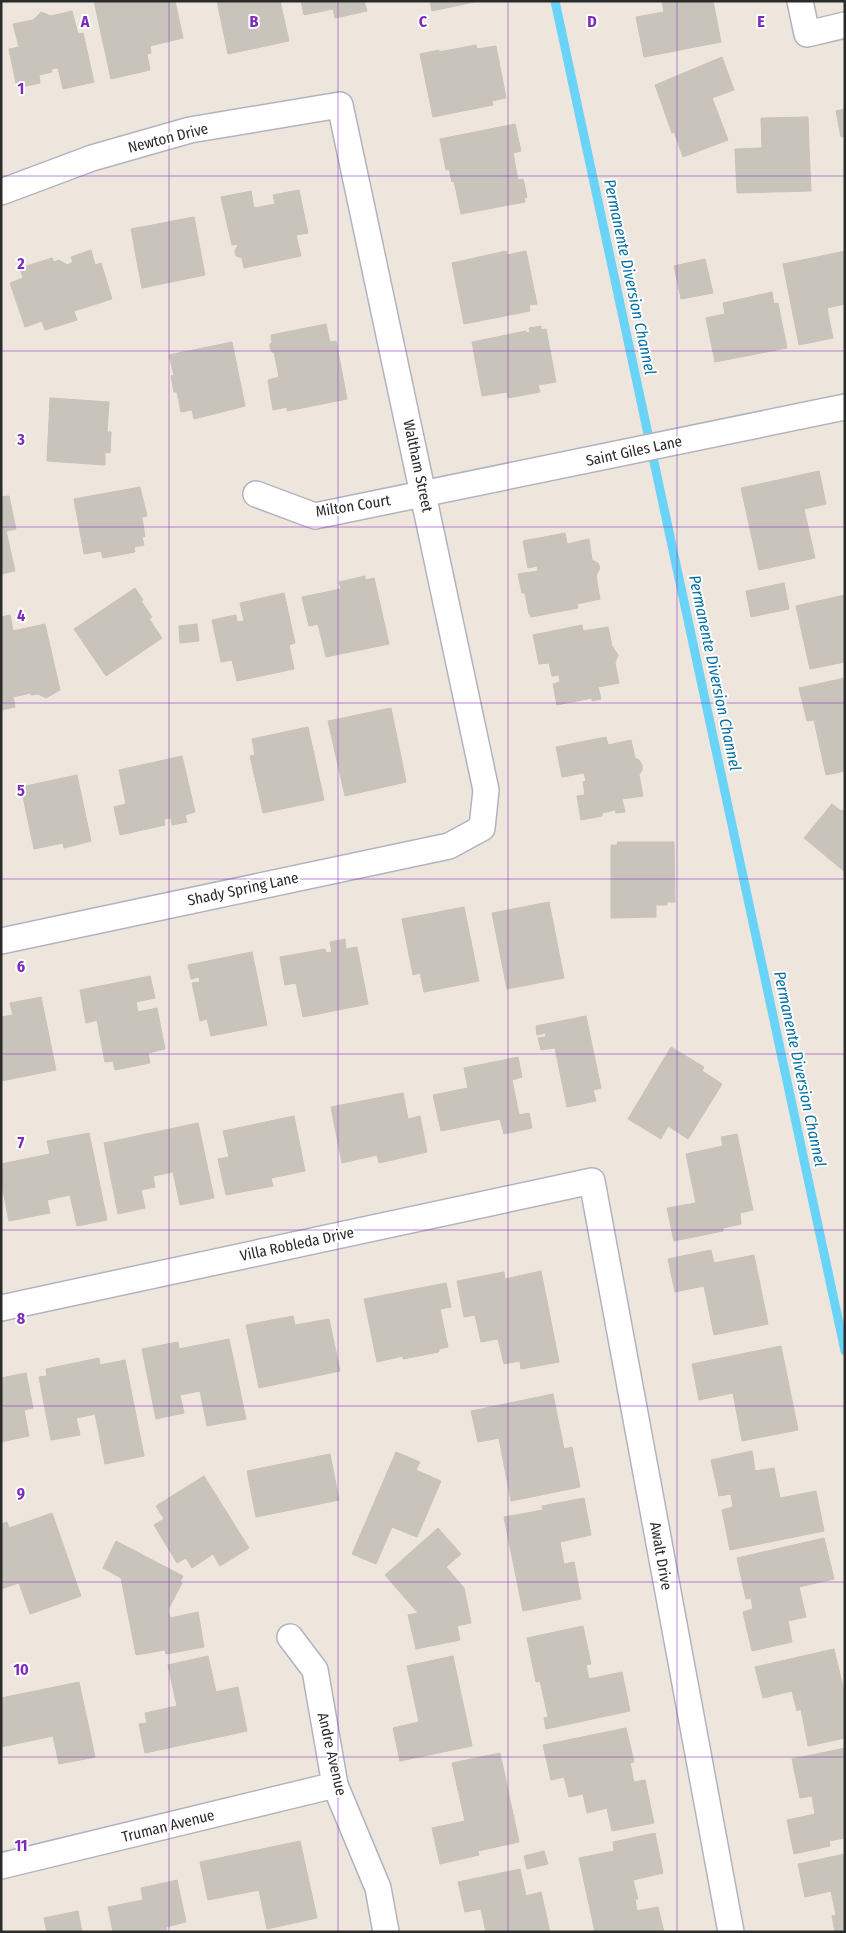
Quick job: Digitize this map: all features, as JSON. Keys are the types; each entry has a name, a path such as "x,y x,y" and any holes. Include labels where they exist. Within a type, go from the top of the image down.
{"street":[{"path":"800,1 807,34 845,25"},
{"name":"Newton Drive","path":"1,192 92,158 190,130 340,104"},
{"name":"Waltham Street","path":"340,104 486,790 482,828"},
{"name":"Saint Giles Lane","path":"423,494 845,407"},
{"name":"Milton Court","path":"256,494 315,516 423,494"},
{"name":"Shady Spring Lane","path":"1,941 449,846 482,828"},
{"name":"Villa Robleda Drive","path":"1,1308 592,1181"},
{"name":"Awalt Drive","path":"592,1181 731,1932"},
{"name":"Andre Avenue","path":"290,1637 315,1670 335,1785 378,1888 386,1932"},
{"name":"Truman Avenue","path":"1,1866 335,1785"}],"building":[{"path":"94,1 175,1 183,38 150,46 151,53 147,54 150,70 111,79"},
{"path":"217,1 280,1 289,41 228,54"},
{"path":"301,1 364,1 367,11 335,18 333,9 304,15"},
{"path":"430,1 474,1 474,2 432,11"},
{"path":"662,1 713,1 721,42 644,57 636,17 664,12"},
{"path":"72,11 78,34 83,33 94,82 63,89 58,68 51,69 52,72 39,75 40,83 17,88 9,49 19,47 13,24 33,20 41,12 51,16"},
{"path":"476,45 477,49 496,46 506,98 492,101 493,105 433,117 420,54"},
{"path":"722,57 734,90 712,98 728,140 683,157 674,132 672,133 655,85"},
{"path":"845,109 845,136 841,137 836,111"},
{"path":"808,117 809,146 762,148 761,118"},
{"path":"515,124 521,151 513,153 518,180 523,179 527,197 524,198 525,202 461,214 454,181 452,182 449,169 446,170 440,139"},
{"path":"809,146 811,191 737,193 735,149"},
{"path":"299,190 308,233 296,235 301,256 244,268 242,258 236,256 235,250 239,244 232,245 221,197 251,191 254,208 275,204 273,195"},
{"path":"194,217 205,275 142,288 131,229"},
{"path":"91,250 95,265 101,263 112,299 74,311 77,320 45,330 42,321 25,327 10,283 23,278 20,268 52,258 54,262 59,260 67,265 73,262 71,257"},
{"path":"506,251 507,255 526,251 537,304 529,305 530,311 464,324 452,263"},
{"path":"845,251 845,304 827,308 833,338 799,345 783,264"},
{"path":"705,259 713,293 681,299 674,266"},
{"path":"772,292 774,304 778,303 787,348 715,362 706,318 725,314 723,303"},
{"path":"326,324 330,342 336,341 347,399 287,411 287,407 273,410 268,380 279,377 274,352 270,348 272,342 271,335"},
{"path":"541,326 541,330 546,329 556,382 538,385 540,392 508,398 507,392 482,396 472,342 526,331 526,333 530,332 529,328"},
{"path":"232,342 245,406 194,419 192,410 181,412 177,392 174,392 171,376 174,375 169,355"},
{"path":"50,398 109,402 107,432 111,432 110,453 105,452 105,465 47,461"},
{"path":"819,471 826,504 804,509 815,558 759,570 741,488"},
{"path":"140,487 147,516 142,517 145,537 142,537 144,545 134,547 135,552 103,558 101,551 84,554 74,499"},
{"path":"9,496 16,529 6,531 15,571 1,574 1,497"},
{"path":"565,533 567,544 589,539 592,560 598,563 600,568 596,576 600,599 577,604 578,608 531,617 525,593 522,593 518,574 538,571 537,566 528,568 523,541"},
{"path":"365,576 365,580 374,578 389,644 326,657 318,624 309,626 302,597 341,589 339,582"},
{"path":"784,583 789,609 751,617 746,591"},
{"path":"135,588 152,617 149,619 162,638 106,676 74,629"},
{"path":"284,593 295,643 289,645 294,669 237,681 232,660 221,662 212,620 236,615 237,622 244,621 240,603"},
{"path":"845,595 845,662 810,669 796,606"},
{"path":"10,615 13,631 45,624 60,690 46,698 38,694 31,695 31,693 13,697 15,707 1,710 1,617"},
{"path":"197,624 199,641 180,643 179,626"},
{"path":"582,625 583,631 608,627 612,646 618,655 615,663 619,683 598,687 601,699 592,701 592,698 557,705 553,684 560,682 559,675 552,676 549,663 539,664 533,635"},
{"path":"845,678 845,771 826,775 814,720 807,721 799,688"},
{"path":"391,708 406,782 345,796 328,721"},
{"path":"308,727 324,800 263,813 250,756 255,755 252,739"},
{"path":"606,737 608,745 631,740 635,758 642,765 639,775 643,796 622,799 625,812 616,813 615,810 602,813 602,816 581,820 577,796 585,795 583,782 586,781 584,773 562,777 556,747"},
{"path":"182,756 195,812 185,815 187,822 172,825 171,818 164,819 165,825 120,835 114,807 126,804 119,770"},
{"path":"77,775 91,841 64,848 63,843 34,849 21,787"},
{"path":"832,804 841,811 845,811 845,872 804,838"},
{"path":"617,842 674,842 675,902 667,902 667,905 656,905 656,917 611,918 611,845 618,845"},
{"path":"549,902 564,978 507,989 492,913"},
{"path":"464,907 479,981 424,992 420,973 413,975 402,919"},
{"path":"345,939 346,949 357,947 368,1004 303,1017 296,983 285,985 280,957 325,949 326,953 332,952 330,942"},
{"path":"252,952 267,1025 211,1036 207,1019 200,1021 192,983 200,982 199,977 191,979 188,965"},
{"path":"150,976 155,998 136,1002 138,1012 157,1008 165,1049 148,1053 150,1063 115,1070 113,1061 105,1062 97,1020 86,1023 80,990"},
{"path":"41,997 56,1070 1,1081 1,1017 13,1015 10,1003"},
{"path":"586,1016 601,1088 593,1090 596,1101 567,1107 555,1048 541,1050 538,1038 546,1037 545,1033 537,1035 536,1026"},
{"path":"671,1047 704,1067 702,1071 722,1084 688,1139 668,1126 661,1139 628,1119"},
{"path":"518,1057 522,1077 512,1080 519,1115 529,1113 532,1128 504,1134 500,1119 441,1131 433,1095 468,1088 464,1068"},
{"path":"403,1093 408,1119 420,1116 427,1152 379,1163 377,1155 342,1163 331,1107"},
{"path":"294,1116 305,1171 271,1178 273,1186 226,1195 218,1159 229,1157 223,1131"},
{"path":"198,1123 214,1198 180,1205 173,1172 153,1176 155,1187 141,1190 145,1208 118,1214 104,1143"},
{"path":"89,1133 107,1220 77,1226 70,1195 47,1200 50,1213 9,1221 1,1181 1,1164 50,1154 47,1141"},
{"path":"737,1134 753,1210 740,1213 741,1224 723,1228 723,1231 674,1241 667,1208 696,1203 686,1154 723,1146 721,1137"},
{"path":"711,1250 714,1263 754,1255 768,1324 714,1335 704,1286 675,1292 668,1259"},
{"path":"541,1271 559,1362 521,1369 520,1361 504,1364 498,1339 481,1342 475,1315 464,1317 457,1281 504,1272 505,1279"},
{"path":"446,1283 451,1307 440,1309 448,1347 439,1349 439,1352 403,1359 403,1356 377,1362 364,1299"},
{"path":"293,1316 295,1325 329,1319 340,1371 259,1388 246,1325"},
{"path":"229,1339 246,1419 207,1426 200,1391 180,1395 184,1413 156,1419 142,1349 178,1342 179,1349"},
{"path":"781,1346 798,1430 742,1441 733,1393 699,1400 692,1364"},
{"path":"99,1358 100,1365 125,1360 144,1456 105,1464 95,1414 76,1418 80,1435 51,1440 39,1377 47,1376 46,1369"},
{"path":"26,1373 33,1408 24,1410 29,1436 1,1442 1,1378"},
{"path":"553,1394 564,1449 572,1447 580,1487 511,1501 499,1438 478,1442 471,1411"},
{"path":"752,1451 755,1471 774,1468 780,1498 816,1491 824,1531 730,1550 722,1510 733,1507 731,1494 719,1496 711,1460"},
{"path":"396,1452 420,1462 416,1470 441,1481 417,1537 392,1527 376,1564 352,1554"},
{"path":"330,1454 339,1500 256,1517 247,1471"},
{"path":"204,1476 249,1548 220,1566 213,1554 192,1568 186,1558 177,1563 154,1525 164,1519 156,1506"},
{"path":"584,1498 591,1535 560,1542 564,1564 574,1562 581,1599 523,1611 504,1517 543,1510 542,1506"},
{"path":"52,1513 81,1596 30,1614 19,1583 1,1589 1,1524 7,1522 9,1528"},
{"path":"438,1528 461,1554 446,1567 464,1588 471,1623 457,1626 460,1640 416,1649 408,1615 418,1613 385,1575"},
{"path":"824,1538 834,1579 799,1587 806,1617 788,1621 792,1642 752,1651 743,1612 753,1609 751,1598 746,1599 737,1558"},
{"path":"116,1541 183,1576 180,1582 182,1583 168,1610 170,1618 198,1612 204,1647 166,1654 165,1650 136,1655 121,1578 103,1568"},
{"path":"583,1626 591,1664 586,1665 589,1679 622,1672 630,1711 546,1729 544,1718 548,1717 540,1681 536,1682 527,1638"},
{"path":"834,1649 845,1695 845,1738 808,1746 801,1709 797,1711 792,1691 763,1698 755,1667"},
{"path":"208,1656 216,1692 238,1687 247,1731 145,1753 139,1724 147,1723 145,1713 177,1706 168,1665"},
{"path":"453,1656 472,1746 400,1761 393,1728 419,1722 407,1666"},
{"path":"79,1682 95,1757 59,1764 53,1736 1,1747 1,1698"},
{"path":"626,1728 634,1762 630,1763 634,1782 645,1780 654,1823 612,1831 607,1808 587,1813 583,1794 569,1797 564,1777 551,1780 543,1745"},
{"path":"845,1748 845,1838 829,1841 830,1846 794,1854 787,1820 815,1814 812,1796 800,1798 792,1759"},
{"path":"500,1753 519,1842 478,1851 479,1855 440,1864 432,1828 465,1821 452,1763"},
{"path":"655,1833 663,1873 633,1880 638,1899 635,1899 637,1911 658,1907 664,1932 595,1932 579,1858 614,1851 613,1842"},
{"path":"300,1841 317,1918 267,1929 259,1890 208,1900 200,1862"},
{"path":"544,1851 548,1864 527,1869 524,1856"},
{"path":"845,1854 845,1932 835,1932 832,1916 836,1915 831,1891 805,1897 798,1864"},
{"path":"520,1869 526,1896 541,1892 550,1932 486,1932 481,1909 465,1912 458,1882"},
{"path":"177,1880 186,1922 166,1927 167,1932 113,1932 108,1907 143,1900 141,1888"},
{"path":"78,1911 82,1932 47,1932 44,1918"}],"waterway":[{"name":"Permanente Diversion Channel","path":"555,1 845,1351"}]}
